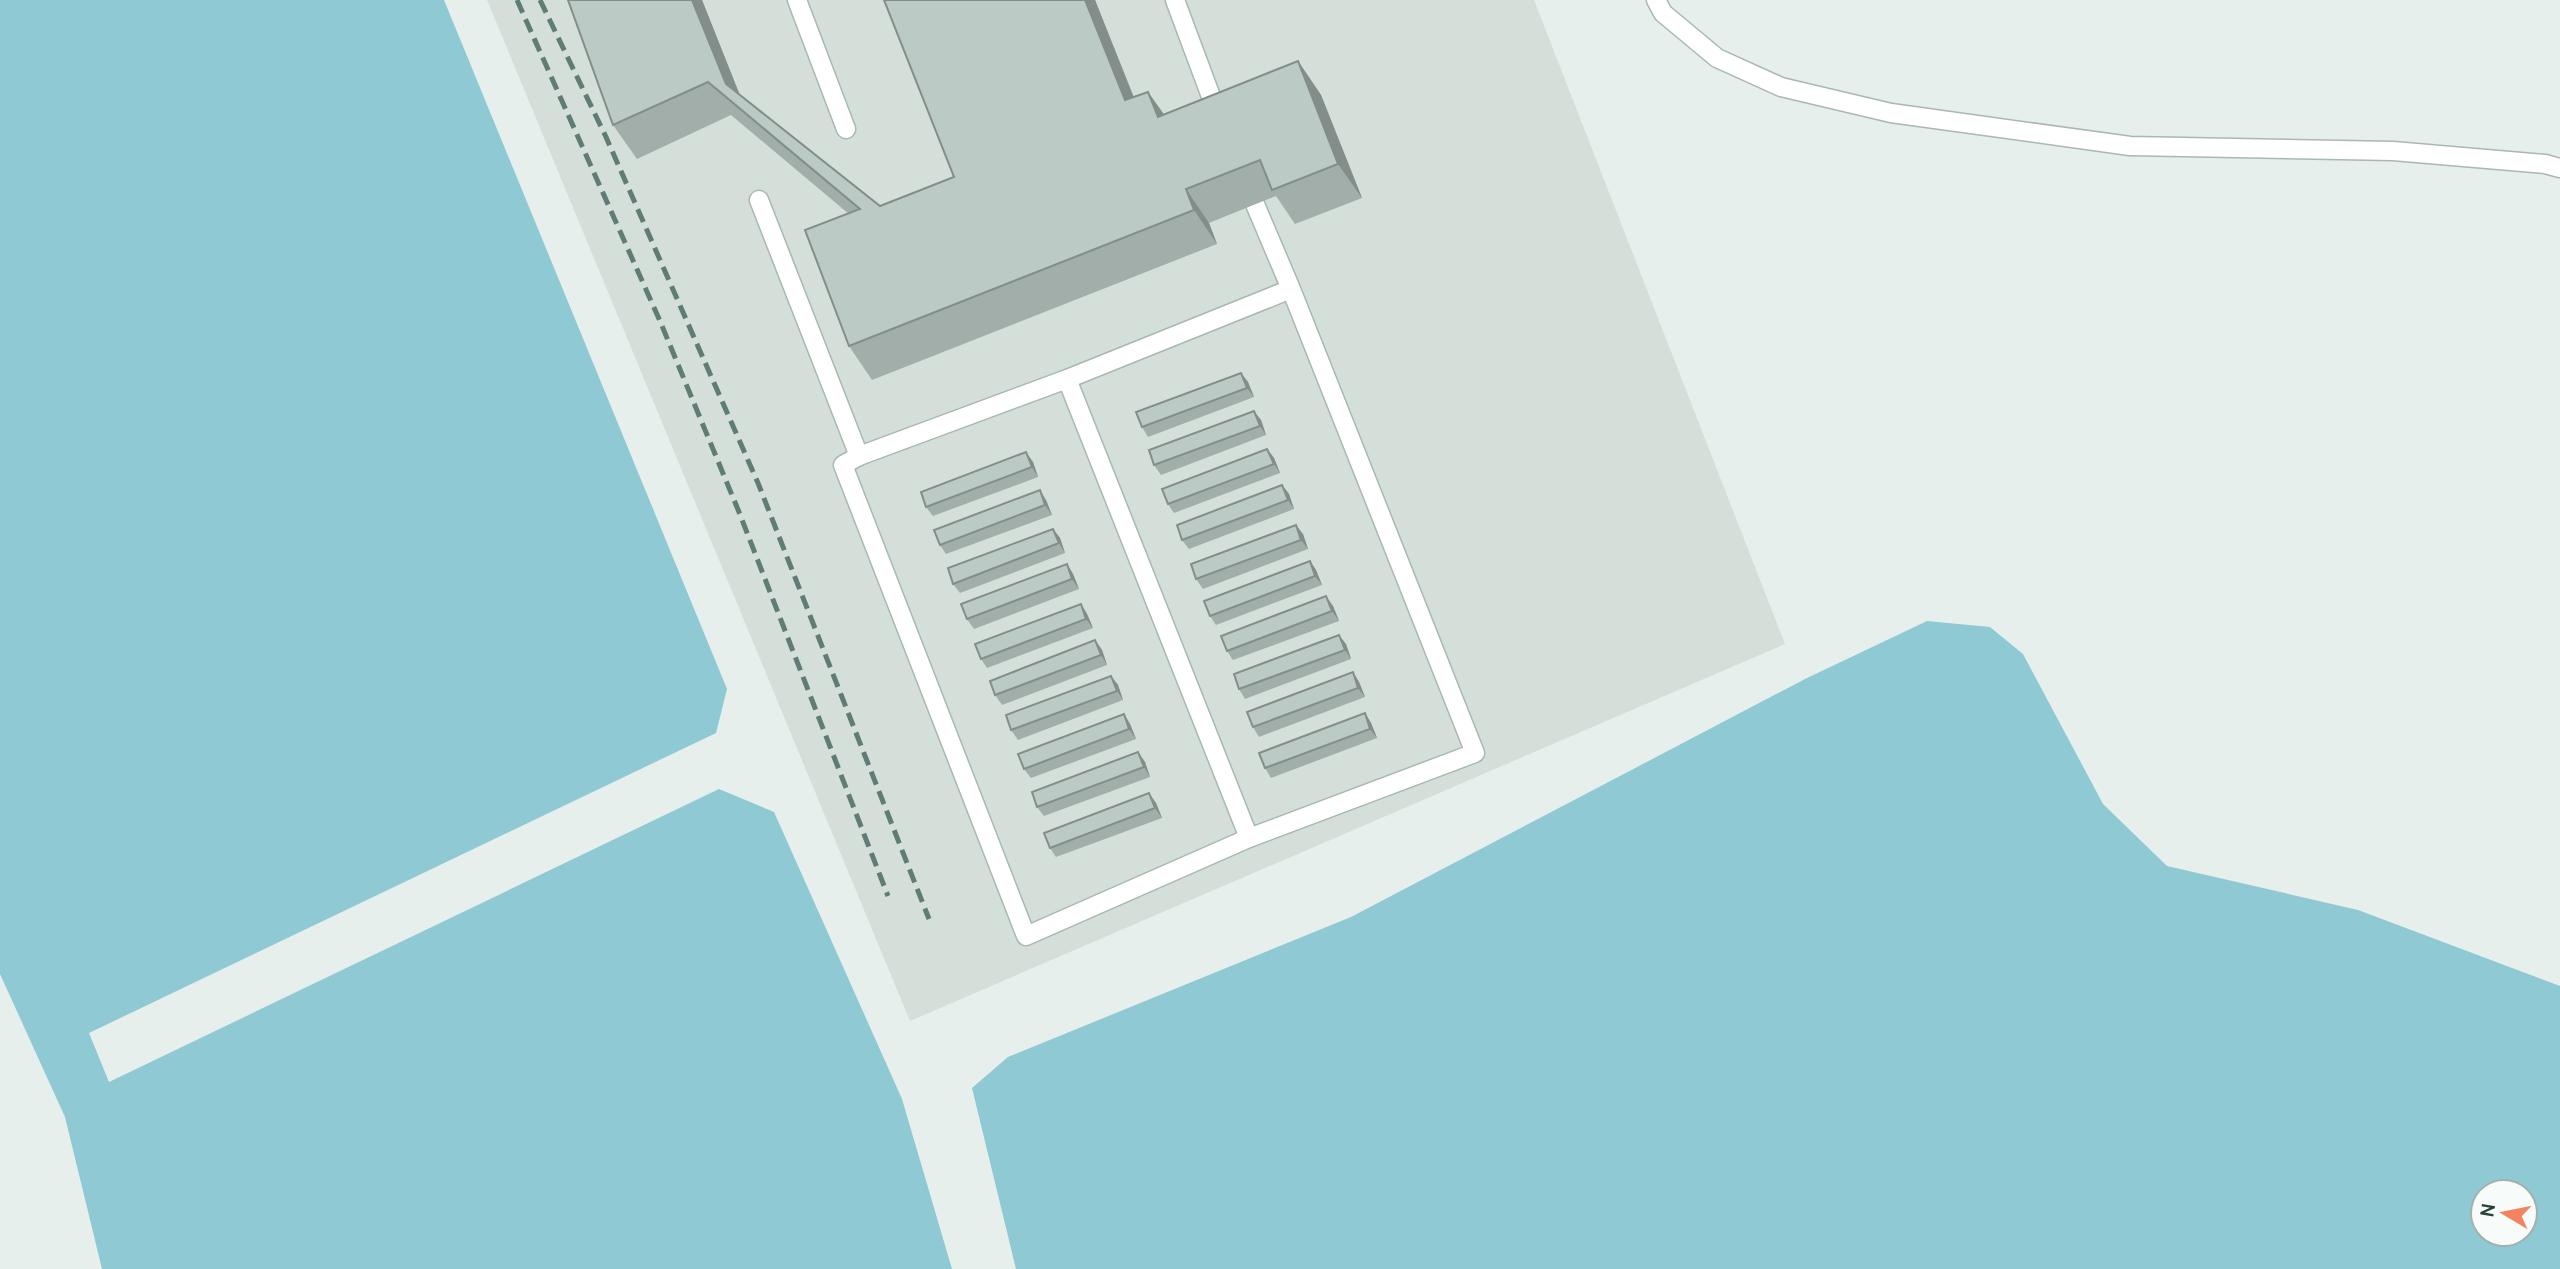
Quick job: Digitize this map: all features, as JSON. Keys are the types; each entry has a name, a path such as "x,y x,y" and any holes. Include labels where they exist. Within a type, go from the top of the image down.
{"lane":[{"path":"797,0 846,129"},
{"path":"1175,0 1226,134"},
{"path":"1656,0 1663,13 1717,58 1781,87 1891,113 2130,146 2392,151 2545,164 2560,168"},
{"path":"1241,172 1291,289 1475,752 1249,838 1026,936 843,464 1068,379 1291,289"},
{"path":"759,200 859,456"},
{"path":"1068,379 1249,838"}],"shaded area":[{"path":"487,0 1534,0 1785,644 910,1021"}],"water":[{"path":"0,0 444,0 727,689 716,733 89,1033 109,1082 719,789 774,812 902,1099 952,1269 102,1269 65,1117 0,974"},
{"path":"1927,621 1990,627 2023,654 2103,804 2167,866 2358,910 2560,986 2560,1269 1016,1269 972,1088 1008,1057 1351,917 1805,679"}],"building":[{"path":"568,0 692,0 726,84 880,206 954,177 884,0 1085,0 1125,100 1148,92 1158,117 1298,61 1338,164 1272,190 1260,160 1186,189 1194,210 849,346 805,230 860,209 708,82 613,125"},
{"path":"1241,373 1247,388 1142,427 1136,412"},
{"path":"1254,411 1260,426 1154,465 1149,450"},
{"path":"1267,449 1274,464 1168,504 1162,489"},
{"path":"1026,452 1032,467 926,507 921,492"},
{"path":"1282,485 1288,500 1182,540 1177,525"},
{"path":"1040,490 1045,505 940,545 934,530"},
{"path":"1296,525 1301,540 1196,579 1191,564"},
{"path":"1053,529 1059,543 953,584 948,568"},
{"path":"1310,561 1315,576 1210,616 1204,601"},
{"path":"1067,564 1072,579 967,619 961,604"},
{"path":"1326,596 1332,611 1227,651 1221,636"},
{"path":"1081,604 1086,619 981,659 975,644"},
{"path":"1339,635 1345,650 1239,689 1234,674"},
{"path":"1095,640 1101,655 995,695 990,681"},
{"path":"1353,672 1358,688 1253,727 1247,712"},
{"path":"1111,676 1117,691 1011,730 1006,715"},
{"path":"1365,713 1370,729 1265,768 1259,753"},
{"path":"1124,714 1129,729 1024,769 1018,754"},
{"path":"1138,752 1144,767 1037,807 1032,792"},
{"path":"1149,793 1155,808 1050,848 1044,833"}],"railway":[{"path":"517,0 660,321 739,512 888,896"},
{"path":"540,0 606,137 758,483 929,919"}]}
